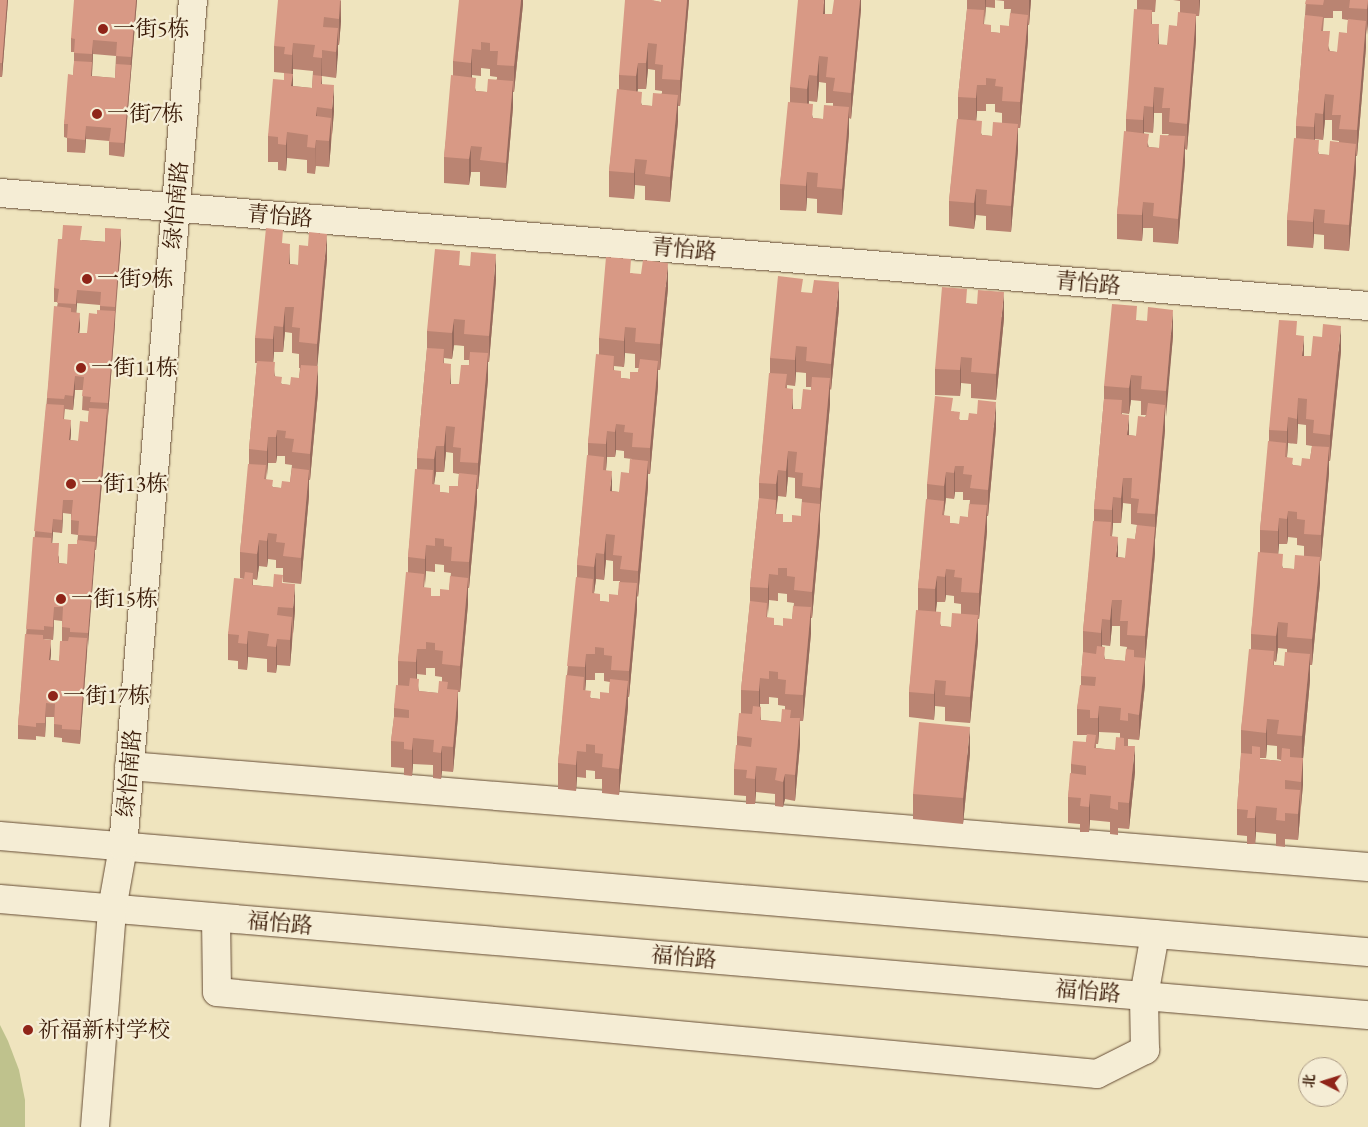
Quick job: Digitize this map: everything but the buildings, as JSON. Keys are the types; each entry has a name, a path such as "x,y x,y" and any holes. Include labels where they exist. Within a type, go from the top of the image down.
{"street":[{"name":"绿怡南路","path":"95,1127 112,909 123,847 193,0"},
{"name":"青怡路","path":"0,193 1368,306"},
{"path":"129,766 1368,867"},
{"path":"0,836 1368,952"},
{"name":"福怡路","path":"0,899 1368,1015"},
{"path":"216,918 217,992 1096,1074 1145,1050 1144,996 1155,934"}],"green space":[{"path":"0,1025 19,1070 25,1100 25,1127 0,1127"}],"place":[{"name":"一街5栋","path":"103,29"},
{"name":"一街7栋","path":"97,114"},
{"name":"一街9栋","path":"87,279"},
{"name":"一街11栋","path":"81,368"},
{"name":"一街13栋","path":"71,484"},
{"name":"一街15栋","path":"61,599"},
{"name":"一街17栋","path":"53,696"},
{"name":"祈福新村学校","path":"28,1030"}]}
